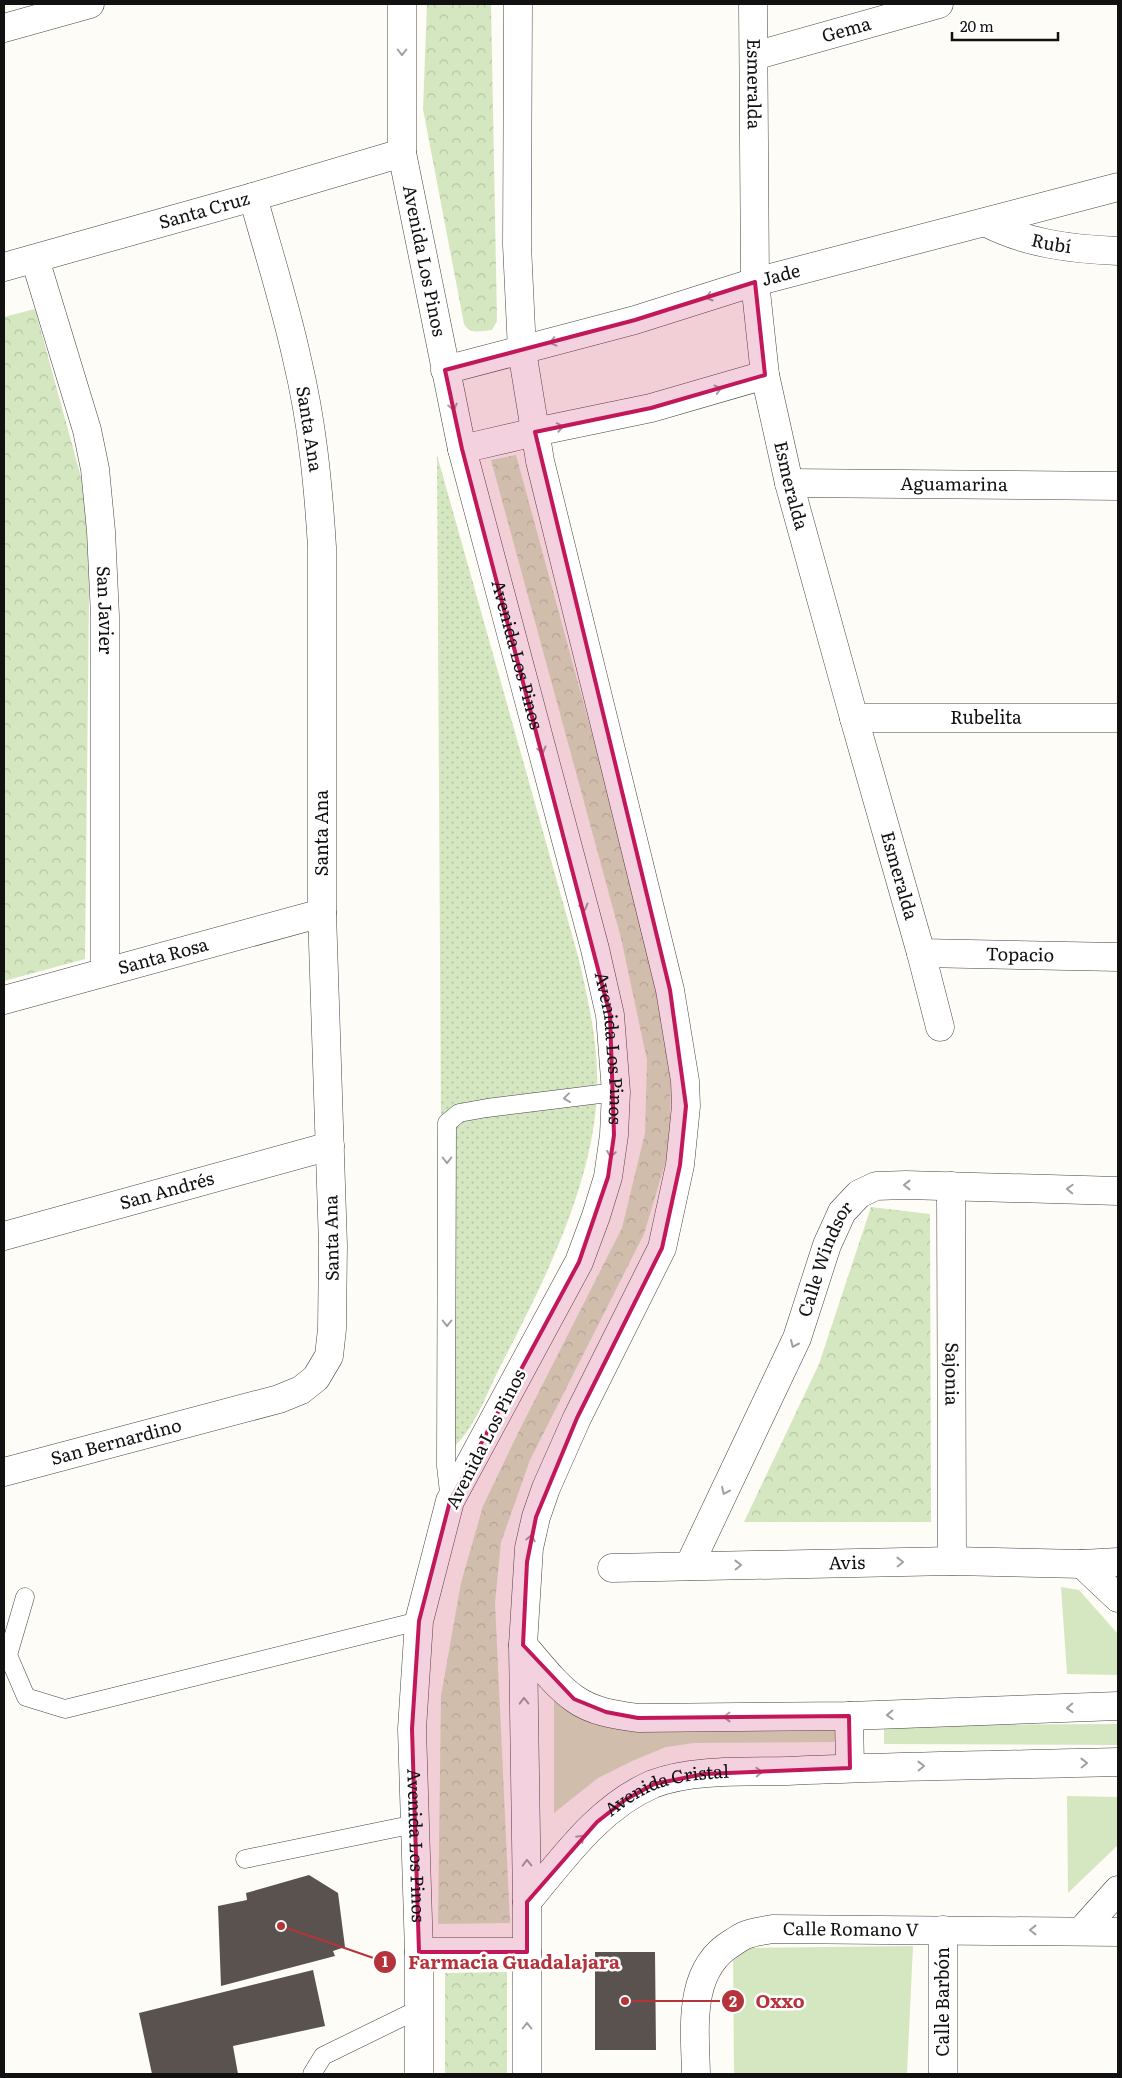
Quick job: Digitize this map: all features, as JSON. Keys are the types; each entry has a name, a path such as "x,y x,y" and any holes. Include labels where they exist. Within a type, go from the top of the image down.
{"street":[{"path":"4,28 90,4"},
{"name":"Avenida Los Pinos","path":"402,4 402,153 462,449 595,949 610,1015 616,1092 614,1135 608,1177 579,1262 450,1501 419,1621 412,1729 419,1952 419,2074"},
{"path":"518,4 517,245 522,351 542,470 670,990 686,1106 680,1165 662,1248 577,1418 546,1488 536,1517 527,1562 523,1645 527,1902 527,2074"},
{"name":"Esmeralda","path":"754,4 755,282 764,375 789,483 940,1027"},
{"name":"Gema","path":"754,56 939,4"},
{"name":"Santa Cruz","path":"4,267 402,153"},
{"name":"Jade","path":"445,370 635,320 755,282 987,223 1118,187"},
{"name":"Santa Ana","path":"230,1414 280,1400 301,1390 316,1378 329,1356 332,1329 330,1146 322,913 322,547 317,468 297,358 253,197"},
{"name":"Rubí","path":"987,223 1010,234 1039,242 1074,248 1118,251"},
{"name":"San Javier","path":"35,259 87,430 96,478 101,531 105,616 105,971"},
{"path":"462,449 651,408 764,375"},
{"name":"Aguamarina","path":"789,483 1118,486"},
{"name":"Rubelita","path":"854,718 1118,718"},
{"name":"Santa Rosa","path":"4,1000 322,913"},
{"name":"Topacio","path":"921,953 1118,957"},
{"name":"San Andrés","path":"4,1236 330,1146"},
{"name":"Calle Windsor","path":"689,1566 797,1338 827,1245 842,1212 859,1194 876,1186 950,1186 1118,1191"},
{"name":"Sajonia","path":"950,1186 952,1560"},
{"name":"San Bernardino","path":"4,1472 230,1414"},
{"name":"Avis","path":"612,1568 952,1560 1082,1564 1118,1562"},
{"path":"1082,1564 1118,1598"},
{"path":"523,1645 574,1699 592,1708 638,1718 849,1716 1118,1706"},
{"path":"849,1716 850,1768"},
{"name":"Avenida Cristal","path":"527,1902 570,1849 597,1822 625,1800 654,1784 678,1778 704,1774 850,1768 1118,1762"},
{"path":"1082,1930 1118,1890"},
{"name":"Calle Romano V","path":"696,2074 695,2030 698,1987 709,1962 724,1948 747,1934 772,1929 1082,1930 1118,1932"},
{"name":"Calle Barbón","path":"943,1930 943,2074"},
{"path":"419,1952 527,1952"}],"lane":[{"path":"450,1501 446,1466 447,1123 459,1113 616,1092"},
{"path":"25,1597 8,1654 26,1697 65,1709 419,1621"},
{"path":"245,1860 415,1824"},
{"path":"312,2074 323,2056 419,2008"}],"highlighted area":[{"path":"755,282 765,375 651,408 535,432 670,990 686,1106 680,1165 662,1248 577,1418 536,1517 527,1562 523,1645 574,1699 606,1712 638,1718 849,1716 850,1768 704,1774 654,1784 625,1800 597,1822 527,1902 527,1952 419,1952 412,1729 419,1621 450,1501 579,1262 608,1177 614,1135 610,1015 462,449 445,370 635,320"}],"green space":[{"path":"427,4 491,4 497,321 492,330 473,331 469,330 464,324 423,109"},
{"path":"35,309 90,510 85,959 4,981 4,317"},
{"path":"437,455 578,956 593,1028 597,1072 596,1109 590,1147 580,1185 552,1261 477,1415 462,1438 443,1456"},
{"path":"516,455 648,940 671,1067 670,1147 644,1234 530,1460 501,1542 495,1603 510,1923 438,1924 441,1696 461,1583 483,1506 622,1228 645,1133 647,1060 621,938 491,460"},
{"path":"871,1207 930,1214 931,1522 744,1522 819,1364"},
{"path":"1061,1587 1079,1590 1118,1634 1118,1675 1067,1674"},
{"path":"554,1687 585,1716 834,1723 836,1742 694,1743 666,1747 598,1778 554,1813"},
{"path":"1118,1724 1118,1745 884,1744 884,1725"},
{"path":"1067,1796 1118,1797 1118,1845 1068,1893"},
{"path":"913,1946 907,2074 734,2074 733,1948"},
{"path":"507,1972 507,2074 445,2074 445,1973"}],"building":[{"path":"309,1875 338,1893 345,1947 333,1951 335,1956 221,1986 218,1906 247,1900 246,1893"},
{"path":"595,1952 655,1952 656,2050 595,2050"},
{"path":"313,1970 325,2026 233,2046 238,2074 152,2074 139,2013"}],"place":[{"name":"Farmacia Guadalajara","path":"281,1926"},
{"name":"Oxxo","path":"625,2001"}]}
